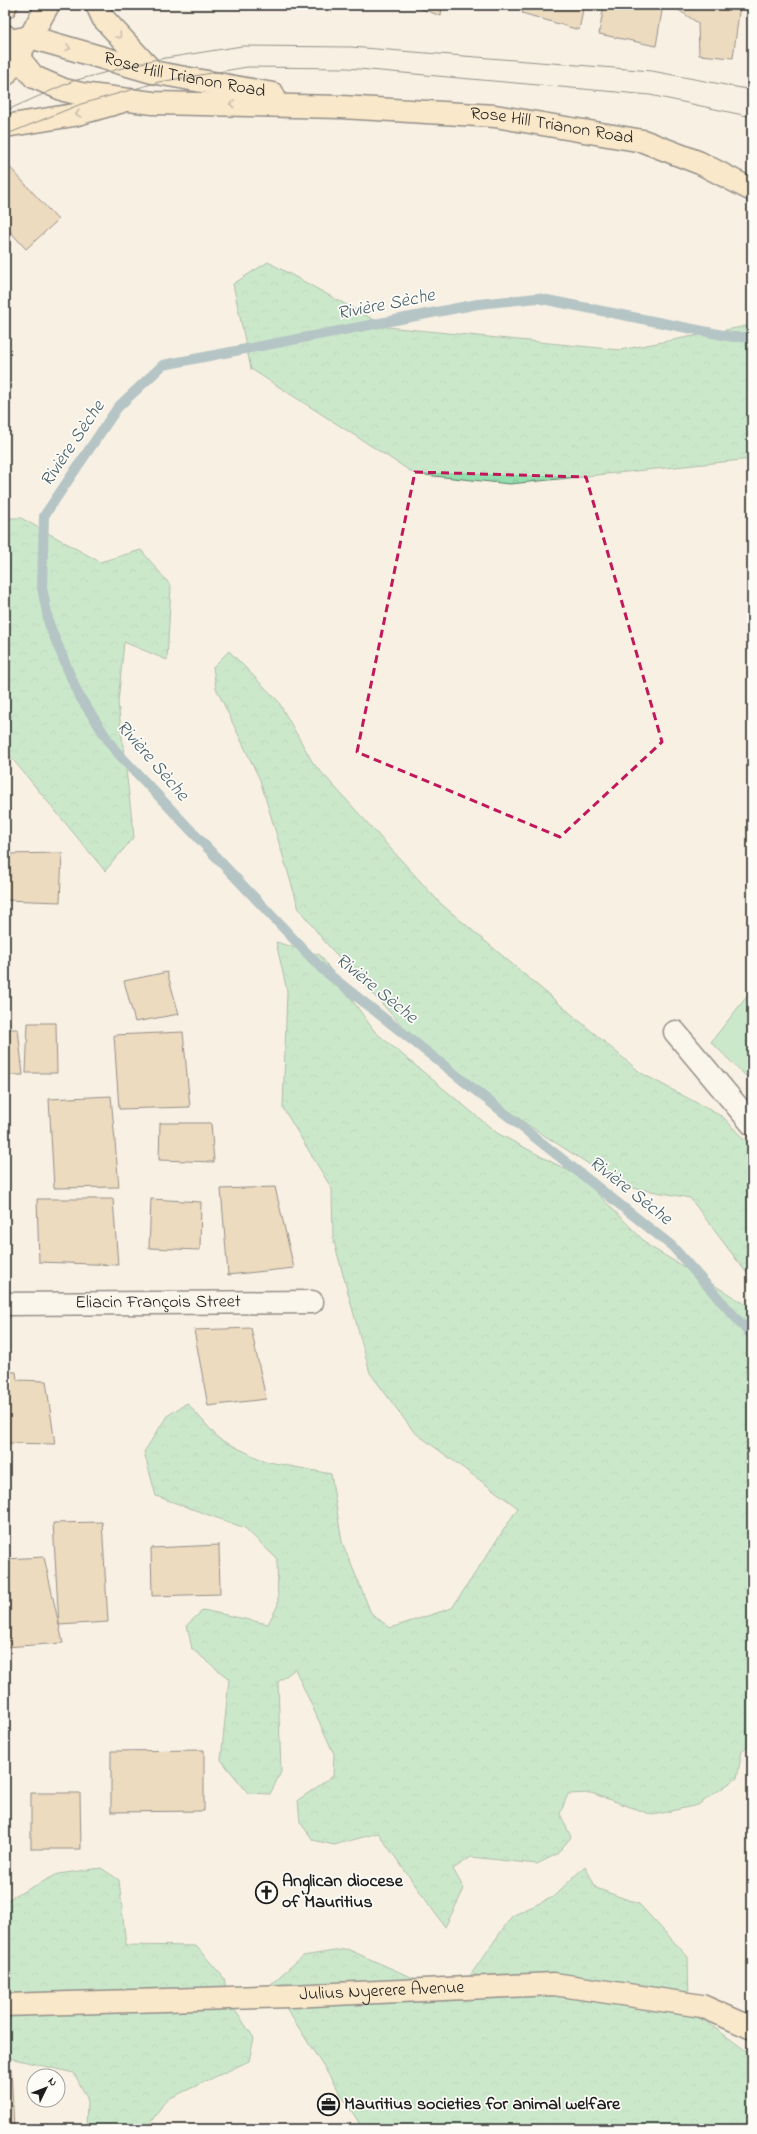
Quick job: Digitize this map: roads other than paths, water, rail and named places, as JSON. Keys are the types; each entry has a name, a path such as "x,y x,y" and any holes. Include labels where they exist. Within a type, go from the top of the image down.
{"main road":[{"path":"5,75 9,44 30,37 48,5"},
{"path":"97,5 103,18 152,72"},
{"name":"Rose Hill Trianon Road","path":"30,37 152,72 341,107"},
{"name":"Rose Hill Trianon Road","path":"9,44 34,77 53,86 81,94 153,103 341,107 495,116 642,141 700,164 752,190"},
{"path":"5,126 74,115 129,100"},
{"name":"Julius Nyerere Avenue","path":"5,2005 291,1996 554,1984 702,2006 752,2028"}],"street":[{"path":"675,1032 752,1124"},
{"name":"Eliacin François Street","path":"5,1304 312,1302"}],"waterway":[{"name":"Rivière Sèche","path":"752,337 733,337 537,298 478,304 163,365 118,407 44,516 42,587 49,624 78,694 114,749 322,969 672,1246 752,1336"}],"tram line":[{"path":"5,111 73,81 153,60 242,46 351,47 652,71 752,90"},
{"path":"5,135 81,104 159,82 247,67 347,68 650,95 752,117"}],"place":[{"name":"Anglican diocese of Mauritius","path":"267,1892"},
{"name":"Mauritius societies for animal welfare","path":"329,2105"}]}
